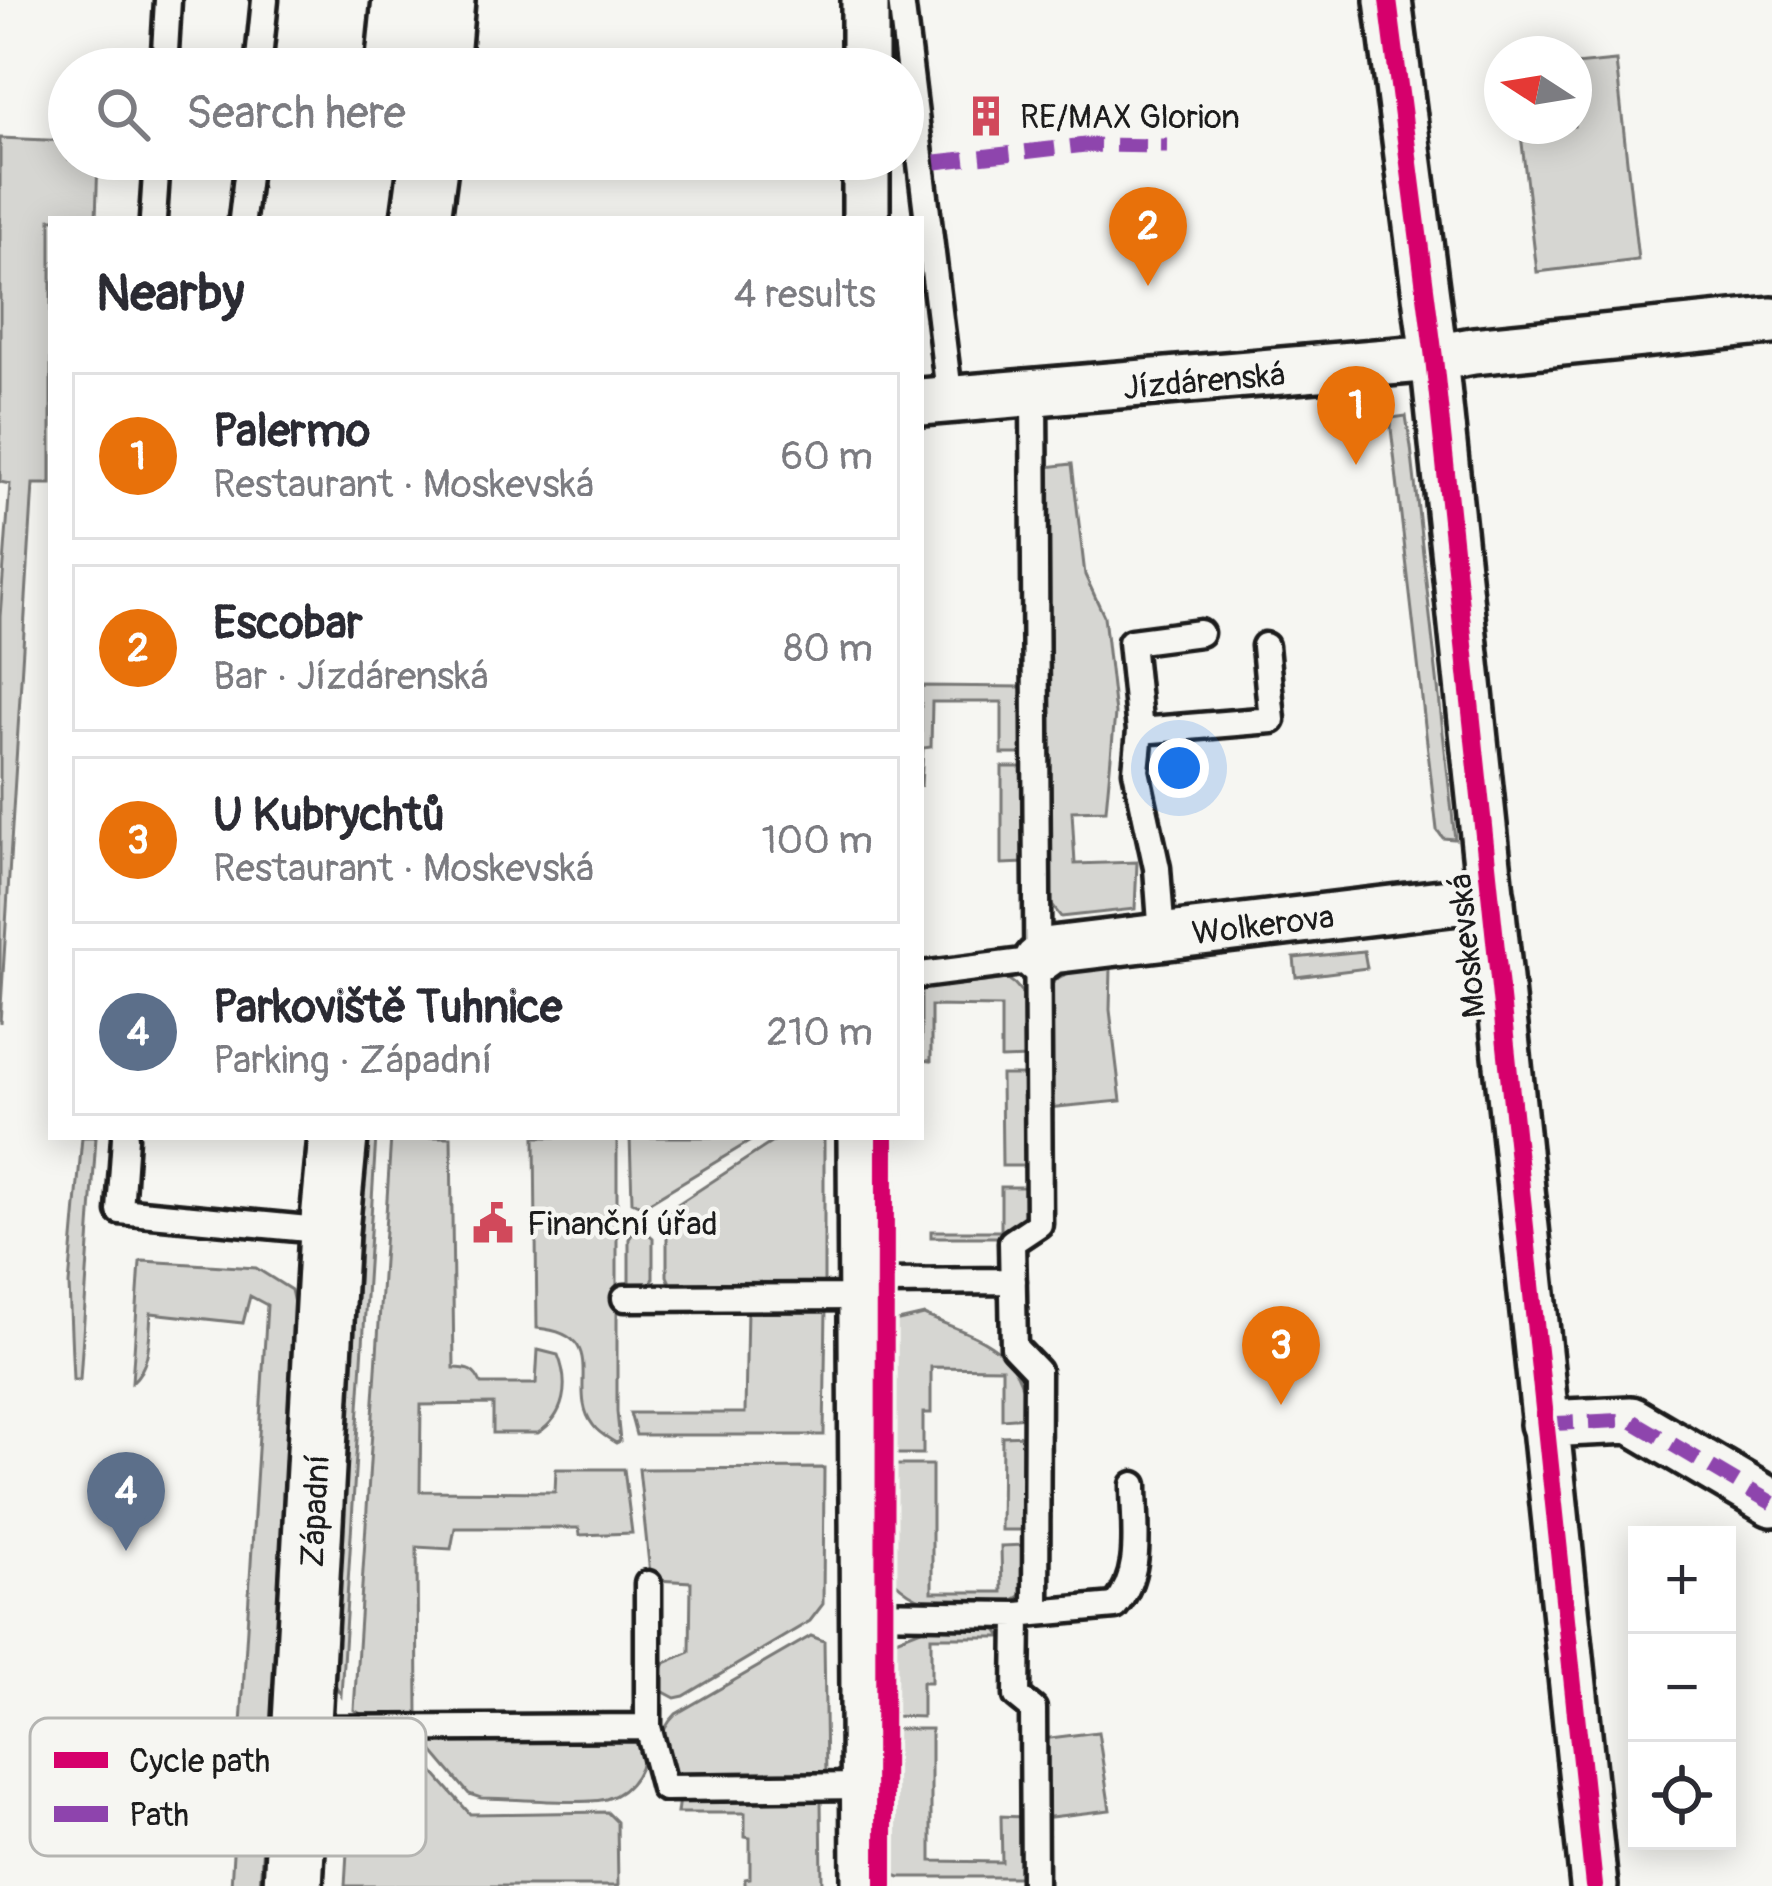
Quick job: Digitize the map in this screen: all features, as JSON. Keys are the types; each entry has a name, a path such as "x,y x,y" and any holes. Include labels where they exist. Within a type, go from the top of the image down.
{"street":[{"path":"397,48 402,0"},
{"path":"441,48 445,0"},
{"path":"865,0 865,48"},
{"name":"Moskevská","path":"1388,0 1434,358 1594,1886"},
{"path":"390,216 391,180"},
{"path":"421,216 426,180"},
{"path":"866,180 866,216"},
{"name":"Jízdárenská","path":"935,402 1434,358 1772,321"},
{"name":"Wolkerova","path":"1038,960 1052,950 1491,897"},
{"name":"Západní","path":"304,1718 338,1140"},
{"path":"861,1140 865,1886"},
{"path":"1544,1424 1631,1420 1772,1503"},
{"name":"Západní","path":"293,1886 295,1856"}],"lane":[{"path":"165,48 168,0"},
{"path":"260,48 266,0"},
{"path":"901,0 905,48"},
{"path":"153,216 156,180"},
{"path":"242,216 247,180"},
{"path":"916,180 919,216"},
{"path":"924,272 935,402"},
{"path":"1034,395 1039,1224 1012,1242 1014,1347 1036,1371 1027,1614 1017,1696 1033,1709 1034,1886"},
{"path":"1162,937 1157,868 1136,771 1140,730 1131,642 1200,633"},
{"path":"1140,730 1272,720 1265,646"},
{"path":"924,975 1038,960"},
{"path":"124,1140 121,1211 329,1232"},
{"path":"626,1298 863,1297 884,1282 1013,1281"},
{"path":"863,1613 1027,1614 1115,1606 1130,1588 1135,1569 1133,1485"},
{"path":"648,1584 648,1726 664,1788 865,1786"},
{"path":"426,1728 648,1726"}],"shaded area":[{"path":"1616,61 1638,260 1537,272 1522,144 1592,144 1592,63"},
{"path":"0,138 48,140 48,180 97,180 96,216 48,216 48,484 33,484 0,1023 0,617 10,484 0,482"},
{"path":"1406,416 1455,839 1443,838 1437,830 1391,428 1392,418"},
{"path":"1072,464 1085,575 1104,616 1115,714 1106,810 1072,811 1075,864 1137,862 1135,909 1061,917 1047,899 1046,467"},
{"path":"924,686 1026,687 1027,754 1002,754 1002,702 932,702 931,747 924,748"},
{"path":"1002,767 1027,767 1026,863 1002,864"},
{"path":"1364,951 1367,968 1296,977 1294,958"},
{"path":"1111,968 1110,1010 1121,1101 1046,1108 1047,991 1066,974"},
{"path":"1008,979 1026,1004 1028,1058 1001,1059 1001,1007 931,1006 931,1061 924,1060 924,989"},
{"path":"1001,1075 1027,1075 1027,1166 1002,1166"},
{"path":"82,1140 96,1140 80,1380 73,1380 69,1285"},
{"path":"367,1140 376,1140 341,1695 333,1681"},
{"path":"391,1140 451,1140 454,1368 470,1371 481,1384 536,1384 538,1350 558,1355 563,1399 554,1418 538,1433 493,1433 493,1404 421,1405 420,1491 555,1492 556,1469 624,1469 632,1533 455,1528 451,1549 417,1547 418,1716 368,1718 354,1710"},
{"path":"535,1140 617,1140 620,1441 598,1430 586,1411 581,1353 574,1341 537,1328"},
{"path":"630,1140 752,1140 643,1206 632,1201"},
{"path":"775,1140 824,1140 824,1283 671,1285 667,1211"},
{"path":"1001,1187 1027,1187 1026,1214 1003,1237 931,1237 931,1231 1001,1231"},
{"path":"643,1229 653,1238 653,1285 629,1285 629,1239 634,1231"},
{"path":"140,1262 256,1268 291,1290 299,1325 272,1718 241,1718 267,1305 250,1296 243,1323 151,1313 146,1359 132,1382"},
{"path":"747,1308 826,1309 824,1435 636,1435 630,1413 745,1413"},
{"path":"924,1315 980,1339 1008,1360 1018,1375 1027,1417 1002,1419 1002,1368 931,1367 931,1413 923,1413 923,1454 894,1454 894,1322"},
{"path":"1027,1435 1026,1530 1001,1530 1002,1436"},
{"path":"894,1465 932,1465 932,1592 1002,1592 1001,1546 1026,1545 1027,1577 1022,1594 991,1604 947,1604 917,1597 893,1580"},
{"path":"824,1468 823,1604 810,1621 684,1696 675,1698 662,1691 660,1673 665,1663 690,1652 691,1582 656,1580 650,1574 639,1469"},
{"path":"931,1625 994,1625 1002,1637 931,1637 931,1682 922,1682 922,1717 893,1716 893,1640"},
{"path":"811,1636 824,1641 826,1776 671,1776 661,1744 676,1714"},
{"path":"893,1729 931,1729 931,1861 1002,1862 1001,1816 1022,1817 1021,1877 892,1874"},
{"path":"1098,1732 1110,1810 1042,1818 1042,1739"},
{"path":"646,1739 640,1767 624,1790 606,1799 582,1801 469,1794 426,1741"},
{"path":"426,1764 470,1814 607,1812 617,1822 618,1886 345,1886 347,1856 426,1856"},
{"path":"679,1798 821,1800 822,1886 745,1886 745,1879 750,1878 750,1838 745,1837 745,1813 677,1813"},
{"path":"233,1856 262,1856 260,1886 231,1886"}],"marked path":[{"path":"936,162 1085,145 1167,146"},
{"path":"1544,1424 1631,1420 1772,1503"}],"cycle path":[{"path":"1388,0 1434,358 1594,1886"},
{"path":"884,1886 885,1140"}],"place":[{"name":"RE/MAX Glorion","path":"986,116"},
{"name":"Escobar","path":"1148,286"},
{"name":"Palermo","path":"1356,465"},
{"name":"Finanční úřad","path":"493,1223"},
{"name":"U Kubrychtů","path":"1281,1405"},
{"name":"Parkoviště Tuhnice","path":"126,1551"}]}
